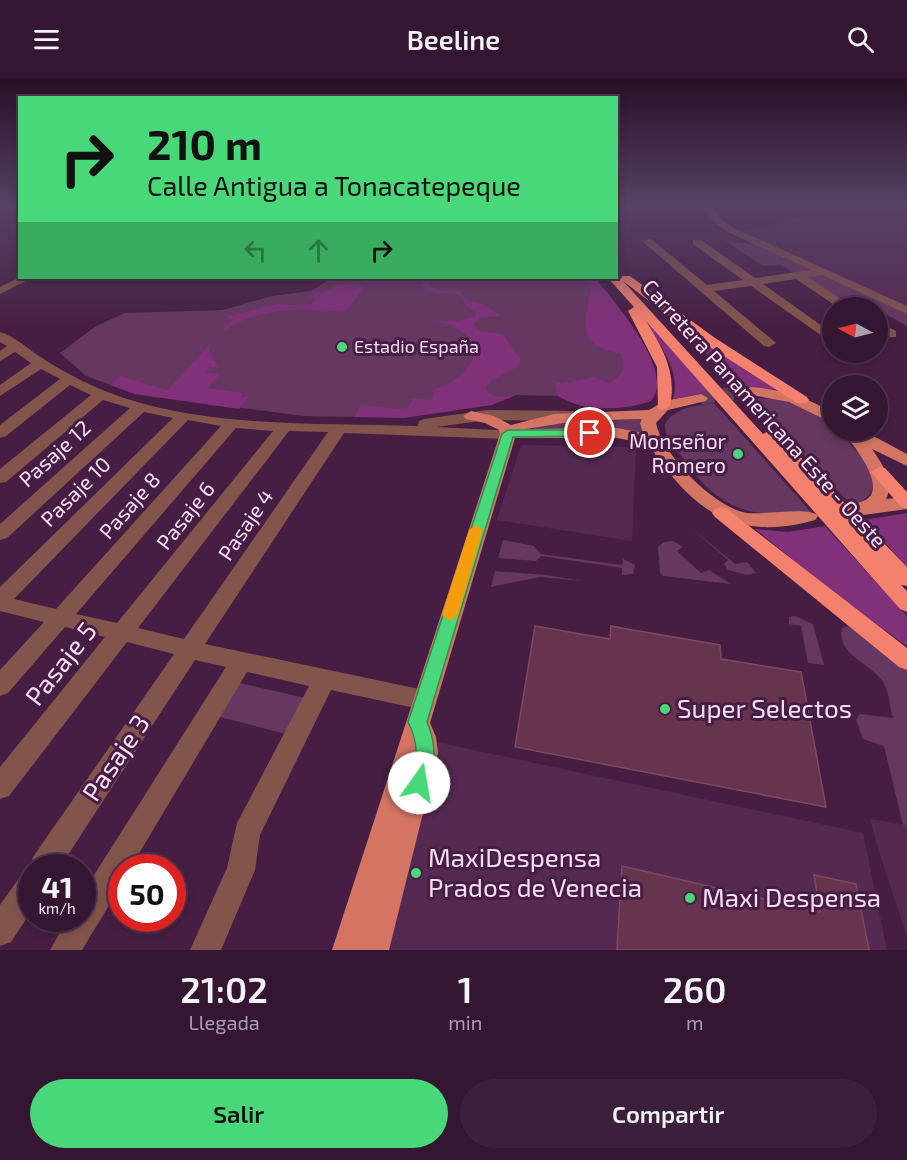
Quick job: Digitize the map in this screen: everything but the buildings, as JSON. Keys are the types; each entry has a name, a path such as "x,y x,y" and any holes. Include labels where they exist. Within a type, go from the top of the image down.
{"highway":[{"path":"618,271 710,341 802,400"},
{"name":"Carretera Panamericana Este - Oeste","path":"618,271 907,579"},
{"path":"613,279 666,368 668,390 657,410"},
{"name":"Carretera Panamericana Este - Oeste","path":"613,279 907,604"},
{"path":"879,472 907,503"},
{"path":"721,513 907,661"}],"main road":[{"path":"751,392 771,392 802,400 822,413"},
{"path":"508,434 527,423 657,410 700,398"},
{"path":"657,410 649,429 654,440 691,488 721,513 764,520 809,516"},
{"path":"347,950 508,434 506,428 489,419 471,416"},
{"path":"508,434 617,433 654,440"},
{"path":"858,441 883,480 883,490 876,501 861,508 907,503"},
{"path":"870,441 907,461"},
{"path":"389,812 389,850 366,933 366,944 372,950 426,753 421,711"}],"street":[{"path":"652,245 769,343"},
{"path":"701,245 822,332"},
{"path":"763,245 907,310"},
{"path":"706,289 823,272"},
{"path":"798,276 831,297"},
{"path":"0,291 24,279"},
{"path":"0,336 40,363 101,394 140,407 184,416 284,427 508,434"},
{"path":"0,357 16,346"},
{"path":"0,392 40,363"},
{"path":"0,433 69,379"},
{"path":"0,478 101,394"},
{"name":"Pasaje 12","path":"0,534 140,407"},
{"name":"Pasaje 10","path":"0,602 184,416"},
{"path":"390,429 471,416 584,416"},
{"name":"Pasaje 8","path":"0,686 232,423"},
{"name":"Pasaje 6","path":"122,633 284,427"},
{"name":"Pasaje 4","path":"189,649 340,427"},
{"path":"0,602 189,649 235,672 421,711"},
{"name":"Pasaje 5","path":"0,787 122,633"},
{"name":"Pasaje 3","path":"52,854 189,649"},
{"path":"65,950 235,672"},
{"path":"205,950 241,870 247,833 320,689"},
{"path":"0,932 18,905"}],"shaded area":[{"path":"731,245 759,245 815,272 797,275 781,265 763,266"},
{"path":"765,245 907,245 907,308 888,300 888,297 882,297"},
{"path":"820,274 871,297 852,295 832,297 800,277"},
{"path":"330,279 593,279 643,376 569,400 558,396 516,395 502,401 429,411 363,417 304,416 135,394 86,376 60,353 96,326 125,313 223,310 272,296 311,291"},
{"path":"425,279 430,279 428,286 441,291 461,292 464,298 487,306 501,316 480,318 474,325 479,331 503,334 521,359 519,366 492,380 485,387 494,396 516,395 492,405 404,418 354,417 361,405 407,410 413,398 432,400 435,392 429,391 463,374 471,363 473,351 470,341 461,331 446,324 426,320 457,321 476,316 476,313 466,306 460,295 430,291 422,285"},
{"path":"558,279 596,279 615,302 640,337 656,373 657,388 651,401 628,407 603,408 579,405 558,396 554,380 561,384 594,377 609,383 622,371 623,363 620,353 595,345 589,337 586,318 592,282"},
{"path":"337,284 365,287 345,312 296,310 265,313 234,324 220,333 233,319 224,318 226,317 278,304 310,306 316,298 308,297 332,289"},
{"path":"888,304 907,313 907,326 888,315"},
{"path":"641,315 710,392 673,399 675,388 671,366"},
{"path":"673,317 779,390 753,387 739,389"},
{"path":"212,342 209,350 218,367 210,367 206,372 220,374 208,388 243,393 241,396 249,397 239,409 135,394 110,385 120,376 168,390"},
{"path":"750,399 773,399 804,408 822,419 822,441 847,441 863,458 875,480 868,496 852,506"},
{"path":"714,403 811,512 769,514 752,512 737,507 708,489 670,441 665,424 669,418 680,411 693,406"},
{"path":"645,419 648,433 534,429 531,427 547,423"},
{"path":"521,445 636,447 632,541 497,520"},
{"path":"907,513 907,567 864,520"},
{"path":"825,526 907,616 907,646 847,603 755,529 788,532"},
{"path":"691,528 735,564 747,562 756,573 747,575 728,570 724,564 728,560"},
{"path":"503,540 534,546 541,554 622,565 623,559 635,565 633,574 622,575 622,568 541,556 536,561 498,558"},
{"path":"673,541 683,547 677,551 701,573 709,570 731,584 663,576 660,572 658,547 664,542"},
{"path":"495,571 546,575 582,581 540,577 491,587"},
{"path":"795,616 813,624 824,665 808,663 801,626 789,624 789,617"},
{"path":"849,626 907,668 907,825 903,825 884,746 863,739 856,720 860,714 893,718 883,682 844,645 842,628"},
{"path":"240,683 305,698 286,734 220,717"},
{"path":"436,742 863,833 887,950 379,950"},
{"path":"870,819 907,825 907,937 882,861"}],"tunnel":[{"path":"701,398 751,391"}],"slow traffic":[{"path":"450,615 476,530"}],"place":[{"name":"Estadio España","path":"342,347"},
{"name":"Monseñor Romero","path":"738,454"},
{"name":"Super Selectos","path":"665,709"},
{"name":"MaxiDespensa Prados de Venecia","path":"416,873"},
{"name":"Maxi Despensa","path":"690,898"}],"route":[{"path":"419,783 426,753 424,737 417,722 466,560 508,434 590,433"}]}
